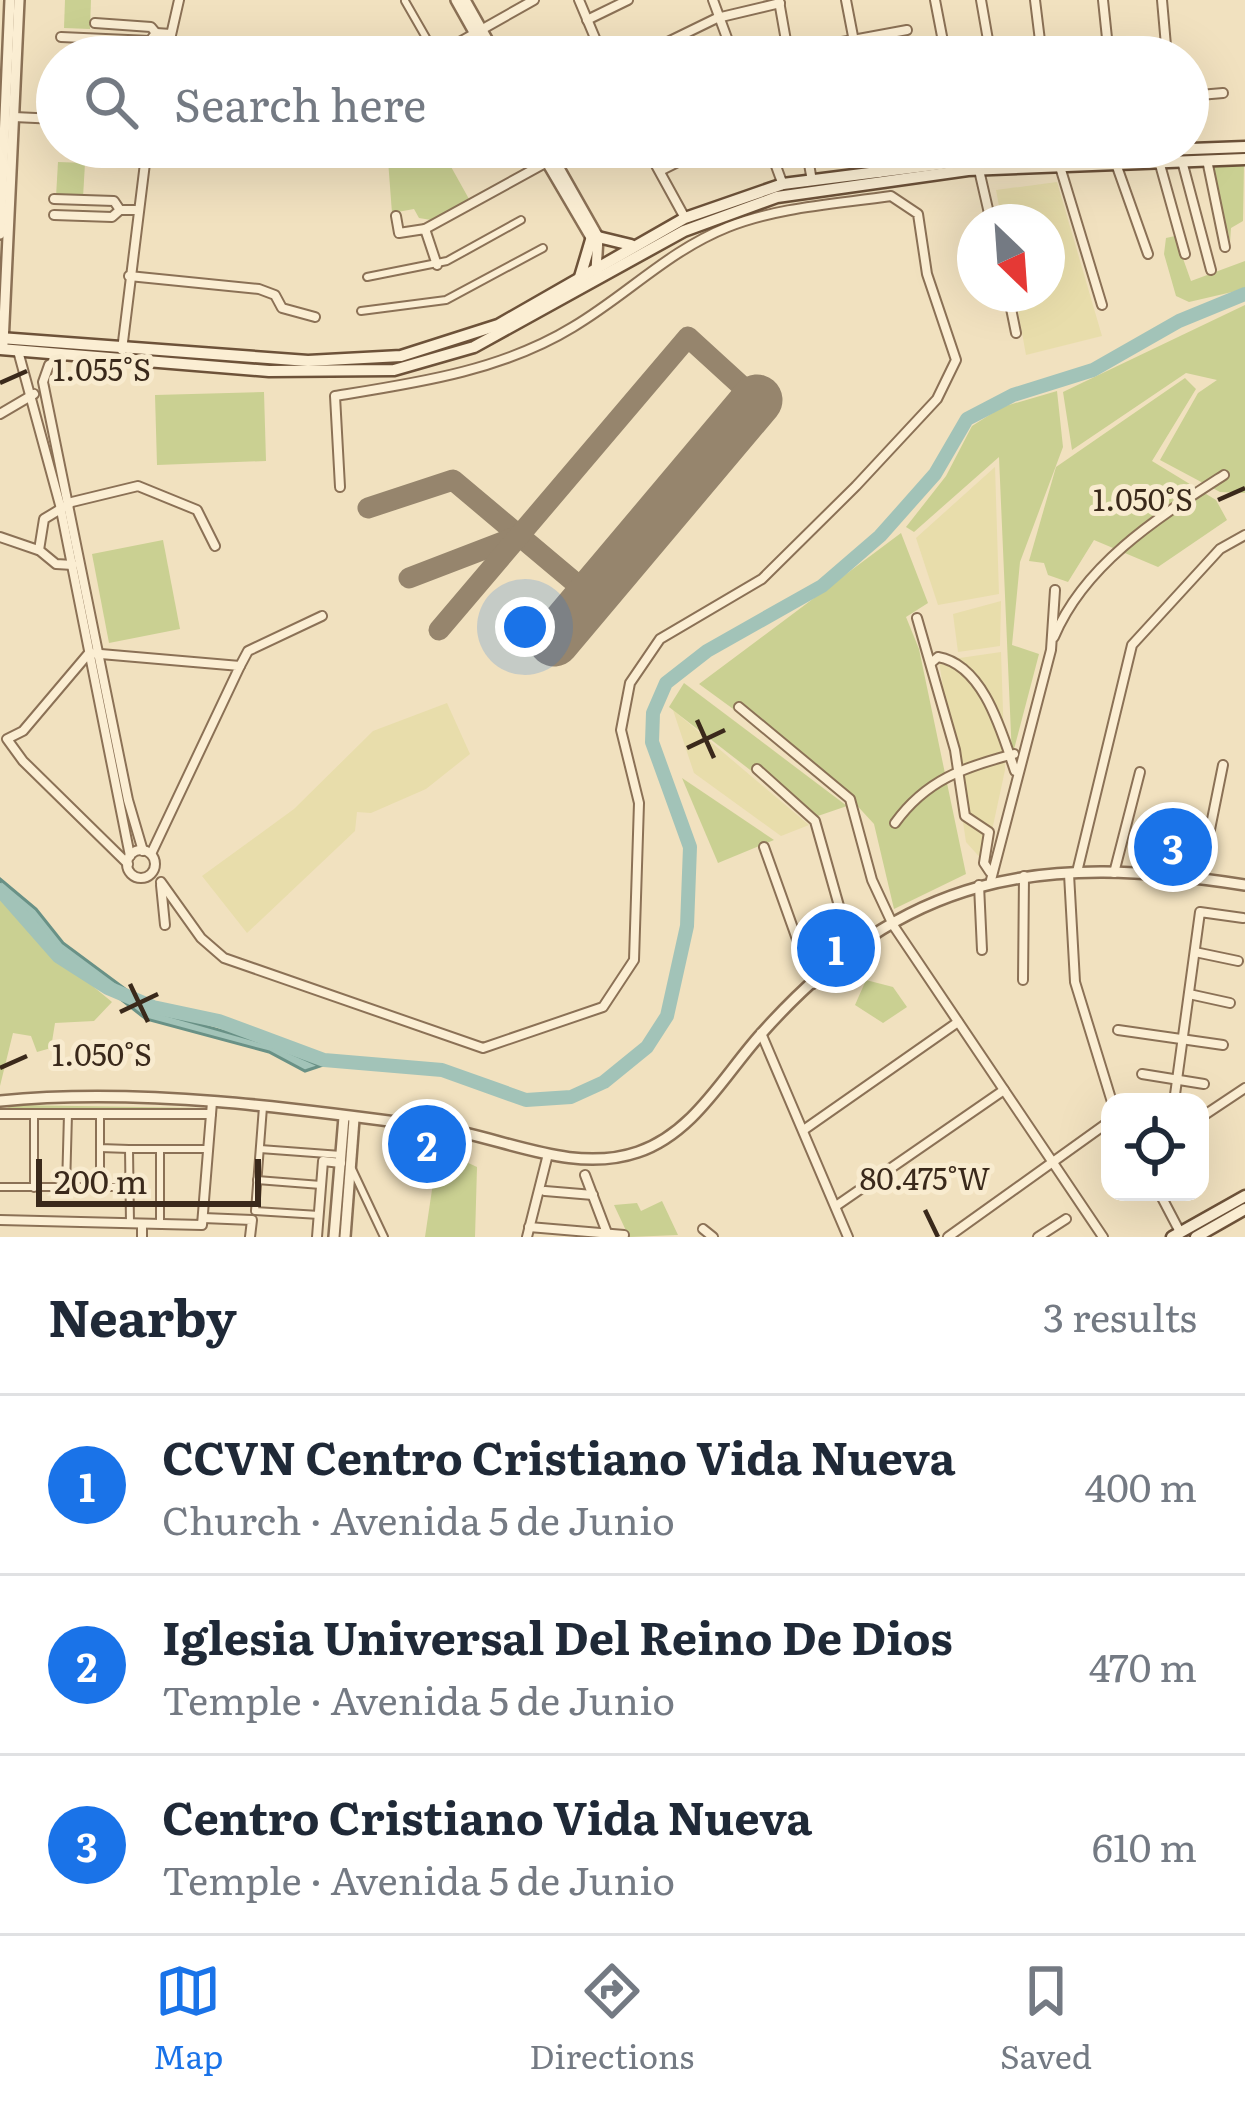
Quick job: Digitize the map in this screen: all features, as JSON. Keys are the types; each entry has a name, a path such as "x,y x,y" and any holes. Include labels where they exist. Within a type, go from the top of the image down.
{"main road":[{"path":"1209,149 1245,147"},
{"path":"1209,160 1245,159"},
{"path":"1,343 18,351 299,372 394,370 474,347 685,218 812,184 931,168"},
{"path":"1,343 124,344 308,361 385,358 462,340 684,231 784,190"},
{"path":"579,285 596,242 617,246 645,240"},
{"path":"1176,1235 1245,1196"},
{"path":"1196,1237 1245,1210"}],"street":[{"path":"1,343 2,146 10,0"},
{"path":"2,228 14,117 9,25 19,0"},
{"path":"95,23 151,27 156,33 170,34 178,0"},
{"path":"456,0 480,36"},
{"path":"465,0 478,32"},
{"path":"471,36 517,4 534,0"},
{"path":"579,0 594,36"},
{"path":"587,20 628,0"},
{"path":"713,0 725,36"},
{"path":"735,0 737,11"},
{"path":"846,0 853,36"},
{"path":"935,0 942,36"},
{"path":"982,0 988,36"},
{"path":"1035,0 1039,36"},
{"path":"1103,0 1107,36"},
{"path":"1162,0 1165,36"},
{"path":"405,1 424,36"},
{"path":"681,36 737,11 780,2 786,36"},
{"path":"875,36 907,30"},
{"path":"1209,94 1223,93"},
{"path":"14,117 36,118"},
{"path":"120,358 143,168"},
{"path":"396,216 399,233 425,229 536,168"},
{"path":"554,168 596,242 616,258 634,259"},
{"path":"658,168 685,218"},
{"path":"660,171 666,168"},
{"path":"776,168 784,190"},
{"path":"809,168 812,184"},
{"path":"878,168 880,176"},
{"path":"972,168 985,204"},
{"path":"1060,168 1102,305"},
{"path":"1123,168 1148,254"},
{"path":"1161,168 1185,254"},
{"path":"1182,168 1211,270"},
{"path":"1209,168 1225,247"},
{"path":"18,351 73,565 134,876 150,875 161,881 200,938 224,958 483,1048 603,1007 634,960 639,803 621,730 630,683 660,639 762,579 937,399 956,360 927,274 918,214 891,196 770,214 730,226 671,256 573,328 463,374 335,396 340,487"},
{"path":"54,199 114,201 120,210"},
{"path":"54,214 112,217 120,210 135,210"},
{"path":"367,277 436,265 521,220"},
{"path":"425,229 436,265"},
{"path":"596,242 598,268"},
{"path":"361,311 446,300 543,248"},
{"path":"129,276 260,289 275,295 282,308 315,317"},
{"path":"1012,312 1016,333"},
{"path":"68,353 49,365 45,392 100,651 147,852 155,867 150,875"},
{"path":"0,414 31,394 45,392"},
{"path":"982,950 987,878 1053,640 1069,605 1104,564 1224,476"},
{"path":"39,550 44,519 59,505 138,486 196,510 214,546"},
{"path":"1109,1093 1075,982 1073,872 1132,645 1220,549 1245,535"},
{"path":"0,537 39,550 56,564 73,565"},
{"path":"1053,640 1055,590"},
{"path":"129,860 147,852 248,651 322,616"},
{"path":"917,618 959,769 965,815 989,832 984,863 987,878"},
{"path":"129,860 3,738 22,731 88,653 240,666"},
{"path":"930,664 938,657 949,659 972,679 1015,772"},
{"path":"739,706 850,799 872,880 893,925 1102,1237"},
{"path":"895,823 922,791 959,769 1021,752"},
{"path":"1200,879 1223,765"},
{"path":"757,769 815,821 853,954"},
{"path":"1114,873 1140,772"},
{"path":"764,848 813,983"},
{"path":"0,1114 263,1107 454,1130 548,1154 609,1159 662,1141 701,1106 761,1033 813,983 929,902 987,878 1073,872 1245,885"},
{"path":"1024,875 1024,980"},
{"path":"161,881 165,925"},
{"path":"1176,1093 1201,912 1243,918"},
{"path":"1195,952 1238,961"},
{"path":"1189,994 1230,1003"},
{"path":"805,1129 958,1022"},
{"path":"1118,1030 1223,1045"},
{"path":"761,1033 848,1237"},
{"path":"1142,1074 1204,1084"},
{"path":"1209,1112 1245,1088"},
{"path":"836,1206 1004,1090"},
{"path":"0,1101 211,1108"},
{"path":"263,1107 256,1211 319,1216"},
{"path":"0,1220 202,1225 211,1108"},
{"path":"34,1113 34,1188"},
{"path":"66,1188 68,1113"},
{"path":"100,1114 100,1188"},
{"path":"334,1237 349,1118"},
{"path":"948,1237 1101,1127"},
{"path":"100,1148 208,1149"},
{"path":"129,1149 130,1223"},
{"path":"160,1149 160,1224"},
{"path":"260,1149 345,1162"},
{"path":"548,1154 528,1232 624,1235"},
{"path":"317,1237 323,1161 345,1162"},
{"path":"345,1162 345,1237"},
{"path":"345,1162 384,1237"},
{"path":"584,1174 607,1233"},
{"path":"257,1180 321,1185"},
{"path":"0,1187 130,1187"},
{"path":"545,1191 593,1195"},
{"path":"1163,1201 1176,1235"},
{"path":"203,1217 252,1220 250,1237"},
{"path":"1038,1237 1066,1219"},
{"path":"142,1224 142,1237"},
{"path":"703,1229 712,1237"}],"shaded area":[{"path":"1057,182 1063,204 999,204 996,190"},
{"path":"1065,209 1102,336 1026,355 1018,312 1065,312"},
{"path":"995,467 999,594 938,605 916,538"},
{"path":"1001,601 1000,646 958,652 953,614"},
{"path":"1001,652 1005,770 985,863 966,842 939,661"},
{"path":"447,703 470,754 426,789 371,813 357,812 355,831 247,933 202,876 294,809 373,731"},
{"path":"673,710 809,825 781,836 694,773"}],"green space":[{"path":"65,0 91,0 90,29 64,28"},
{"path":"1244,163 1243,221 1231,228 1230,243 1228,231 1221,228 1213,167"},
{"path":"58,168 85,168 83,198 56,197"},
{"path":"389,168 452,168 469,199 431,220 419,218 414,209 392,213"},
{"path":"1175,236 1191,281 1245,261 1245,289 1189,302 1176,296 1164,254 1166,238"},
{"path":"1245,305 1245,493 1220,492 1160,460 1198,393 1217,380 1186,373 1072,450 1063,392"},
{"path":"1185,378 1196,389 1152,461 1216,500 1227,520 1158,567 1094,540 1068,582 1048,575 1044,563 1029,561 1056,467"},
{"path":"1057,391 1063,447 1020,562 1012,645 1039,654 1012,757 999,457 914,532 906,527 946,476 972,426 1002,407"},
{"path":"264,392 266,461 157,465 155,395"},
{"path":"901,533 928,603 906,617 919,649 966,874 894,909 874,824 840,787 699,684"},
{"path":"163,540 180,629 109,643 92,554"},
{"path":"684,683 847,806 812,818 669,707"},
{"path":"682,778 774,840 718,863"},
{"path":"0,896 39,942 112,1002 94,1021 55,1023 51,1048 37,1052 31,1036 13,1033 0,1086"},
{"path":"866,980 893,987 907,1007 883,1023 855,1005"},
{"path":"13,1105 204,1108 5,1109"},
{"path":"438,1149 477,1167 475,1237 425,1237"},
{"path":"662,1201 678,1235 629,1237 614,1205 637,1203 641,1211"}],"water":[{"path":"0,879 36,909 63,943 156,1012 272,1045 320,1066 305,1071 269,1052 146,1019 34,931 0,888"}],"waterway":[{"path":"0,890 58,956 108,988 153,1007 219,1021 324,1060 442,1070 526,1100 571,1097 604,1082 647,1047 667,1016 687,926 690,847 652,742 653,713 666,683 707,651 822,586 880,536 935,474 967,419 1013,395 1093,370 1179,321 1245,294"}],"taxiway":[{"path":"439,630 688,337 757,400"},
{"path":"368,508 453,480 591,596"},
{"path":"409,578 513,538"}],"runway":[{"path":"554,641 757,400"}],"place":[{"name":"Centro Cristiano Vida Nueva","path":"1173,847"},
{"name":"CCVN Centro Cristiano Vida Nueva","path":"836,948"},
{"name":"Iglesia Universal Del Reino De Dios","path":"427,1144"}]}
